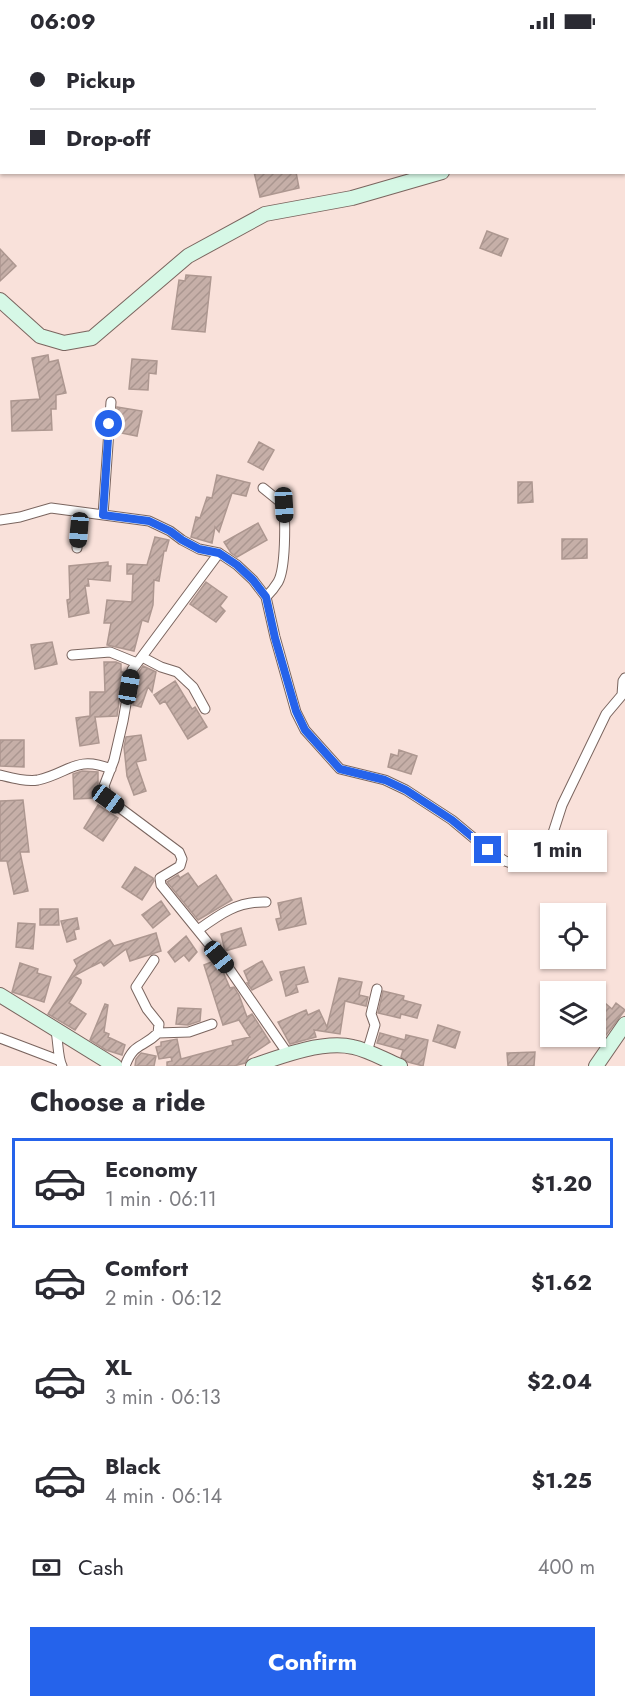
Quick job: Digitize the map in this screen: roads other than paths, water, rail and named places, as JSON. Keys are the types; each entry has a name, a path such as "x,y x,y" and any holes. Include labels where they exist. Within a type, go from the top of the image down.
{"street":[{"path":"0,300 40,336 64,343 92,338 188,256 264,214 352,198 435,174"},
{"path":"103,515 111,402"},
{"path":"263,488 284,505 285,521 279,581 266,597"},
{"path":"0,520 51,508 149,521 199,549 219,553 237,565 266,597 296,711 305,730 340,769 385,780 406,790 452,820 488,850 514,864 542,856 552,836 562,805 606,714 622,695 625,678"},
{"path":"77,548 80,512"},
{"path":"219,553 132,670 123,721 111,769 104,786 108,799 179,852 182,859 180,866 160,878 161,885 230,970 288,1054"},
{"path":"72,655 111,652 177,672 193,687 205,709"},
{"path":"0,776 36,780 73,765 97,764 111,769"},
{"path":"198,930 232,907 254,902 266,903"},
{"path":"125,1066 130,1053 158,1033 159,1024 147,1009 136,987 154,960"},
{"path":"367,1052 375,1025 371,1014 377,989"},
{"path":"0,995 115,1066"},
{"path":"158,1033 189,1032 213,1024"},
{"path":"596,1066 625,1024"},
{"path":"0,1038 60,1063 60,1048 56,1031"},
{"path":"253,1066 288,1054 322,1047 352,1046 400,1066"}]}
